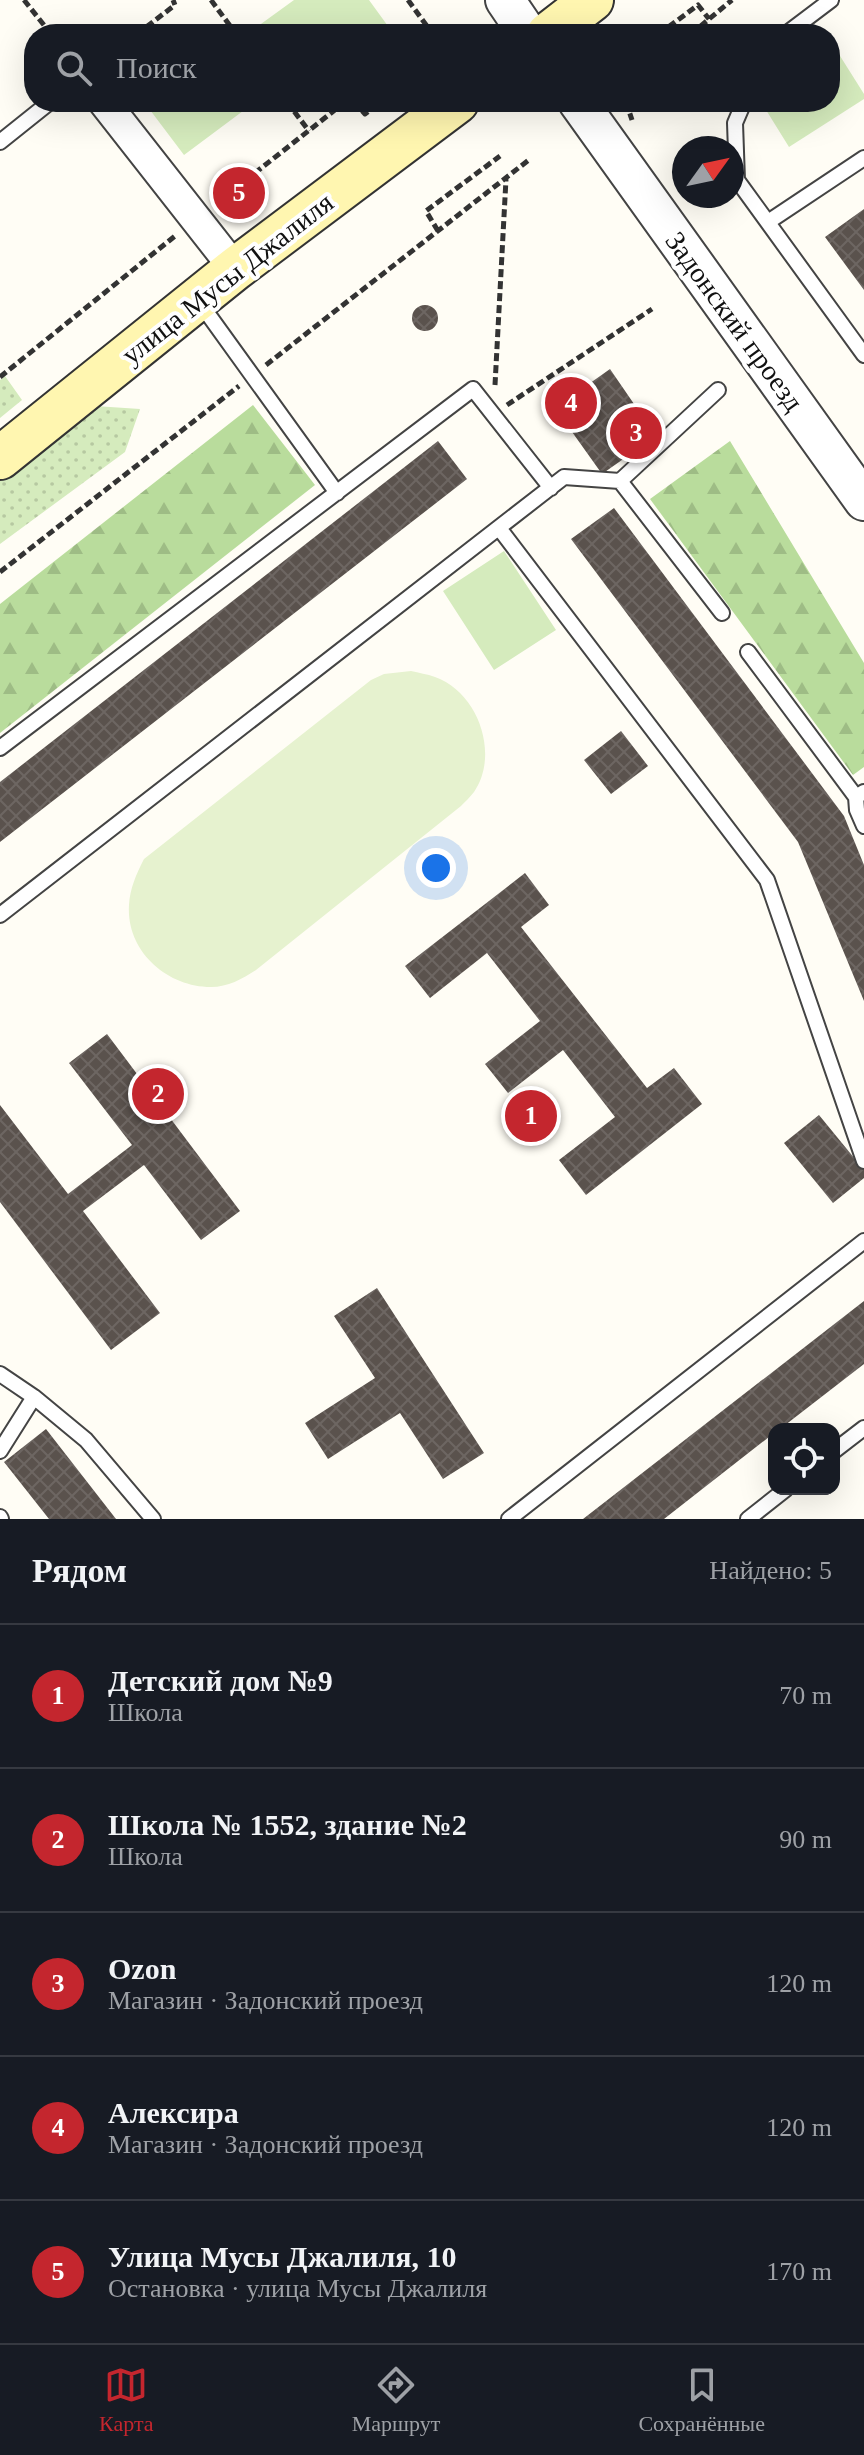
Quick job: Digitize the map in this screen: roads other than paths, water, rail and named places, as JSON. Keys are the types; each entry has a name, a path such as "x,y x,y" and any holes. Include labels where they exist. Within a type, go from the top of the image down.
{"main road":[{"path":"561,24 592,0"},
{"name":"улица Мусы Джалиля","path":"0,458 235,269 444,112"}],"street":[{"path":"505,0 521,24"},
{"path":"112,112 235,269"},
{"name":"Задонский проезд","path":"585,112 864,501"}],"lane":[{"path":"799,24 831,0"},
{"path":"0,142 38,112"},
{"path":"740,112 735,123 737,180 864,355"},
{"path":"768,222 864,158"},
{"path":"198,299 337,493"},
{"path":"0,748 473,389 551,488"},
{"path":"0,915 564,477 620,481 718,390"},
{"path":"620,481 722,613"},
{"path":"499,528 767,880 864,1161"},
{"path":"748,652 860,795 857,810 864,826"},
{"path":"509,1519 864,1241"},
{"path":"0,1374 34,1397 86,1440 153,1519"},
{"path":"0,1451 34,1397"},
{"path":"840,1446 864,1428"},
{"path":"748,1519 778,1495"}],"place":[{"name":"Улица Мусы Джалиля, 10","path":"239,193"},
{"name":"Алексира","path":"571,403"},
{"name":"Ozon","path":"636,433"},
{"name":"Школа № 1552, здание №2","path":"158,1094"},
{"name":"Детский дом №9","path":"531,1116"}]}
